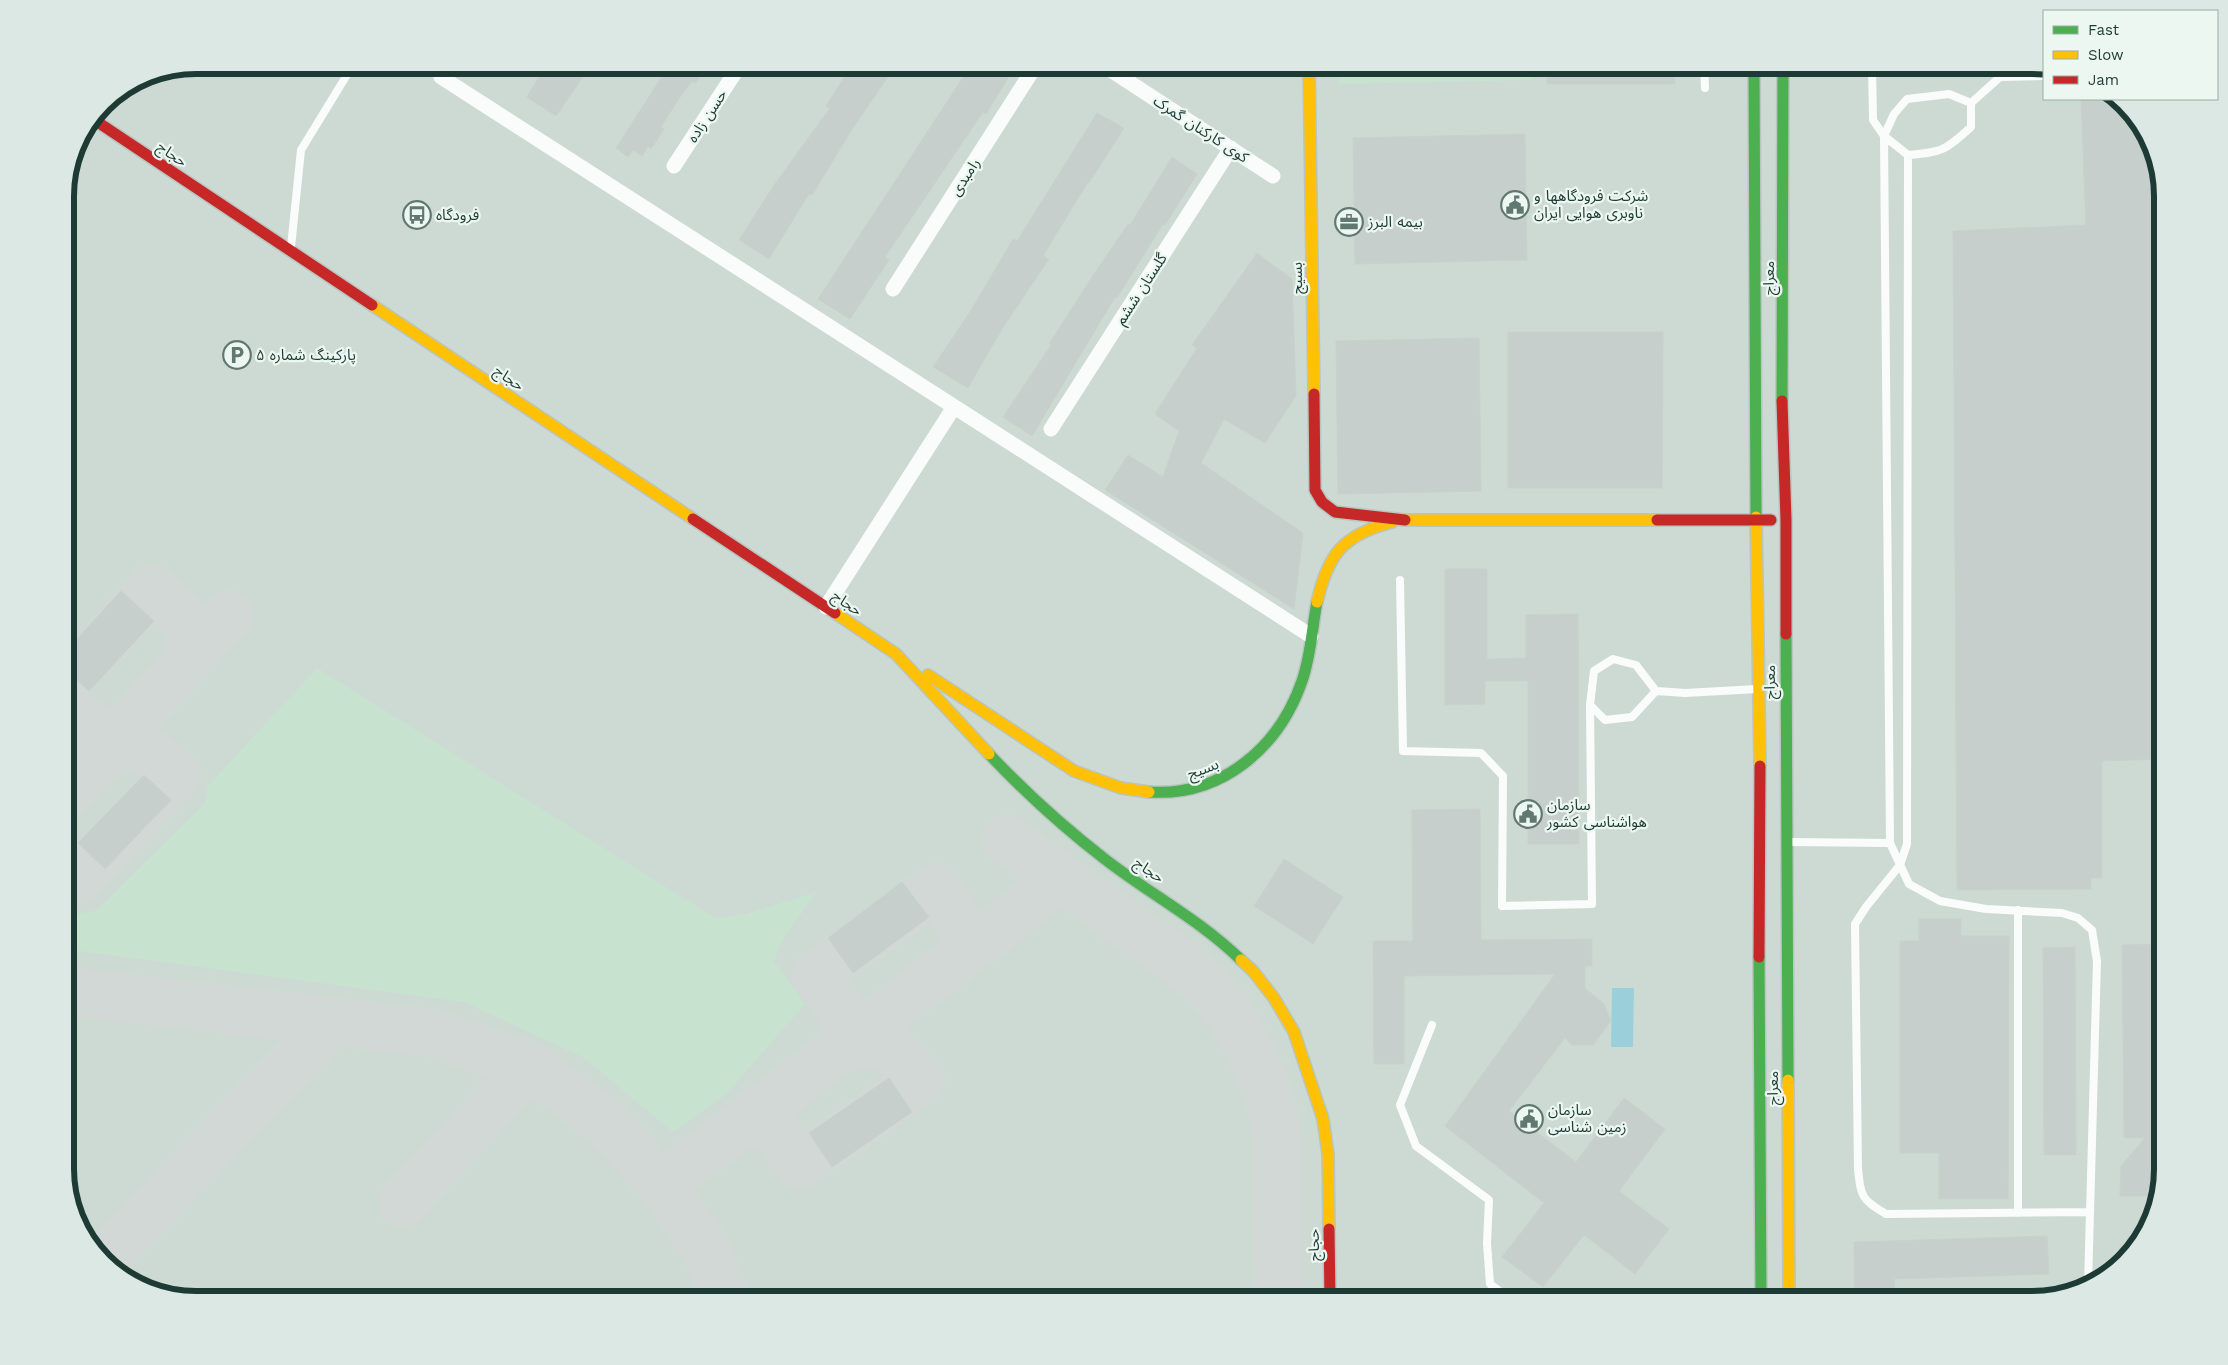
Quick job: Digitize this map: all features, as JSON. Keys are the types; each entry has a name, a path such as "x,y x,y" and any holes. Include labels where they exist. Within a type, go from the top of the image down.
{"main road":[{"name":"بسیج","path":"1309,74 1316,490 1322,502 1335,512 1402,520"},
{"name":"معراج","path":"1754,74 1759,689 1773,842 1789,1291"},
{"name":"معراج","path":"1761,1291 1759,1134 1786,520 1782,390 1784,294 1783,74"},
{"name":"حجاج","path":"98,122 896,654 995,760 1068,828 1106,860 1192,918 1224,943 1253,970 1274,998 1294,1032 1323,1118 1328,1154 1330,1291"},
{"name":"بسیج","path":"896,654 1054,759 1083,775 1113,786 1140,792 1167,793 1192,790 1218,782 1244,765 1264,746 1280,725 1302,682 1324,573 1330,560 1340,548 1370,527 1402,520"},
{"path":"1402,520 1786,520"}],"street":[{"name":"حسن زاده","path":"674,166 734,74"},
{"name":"رامبدی","path":"894,289 1030,74"},
{"name":"کوی کارکنان گمرک","path":"1117,74 1273,176"},
{"path":"441,77 1311,636"},
{"name":"گلستان ششم","path":"1051,429 1231,148"},
{"path":"826,607 954,407"}],"lane":[{"path":"291,251 301,150 347,74"},
{"path":"1704,74 1704,88"},
{"path":"1872,74 1873,120 1884,136 1908,155 1937,152 1953,143 1971,128 1972,103 2000,77 2043,76"},
{"path":"1972,103 1949,94 1907,99 1894,114 1884,136 1890,843 1909,884 1940,900 1986,909 2062,913 2078,918 2092,930 2097,961 2088,1277"},
{"path":"1908,155 1907,844 1900,865 1866,907 1856,924 1858,1169 1861,1194 1872,1206 1886,1214 2090,1212"},
{"path":"1400,580 1403,751 1481,753 1503,776 1502,906 1592,904 1590,705 1594,671 1613,659 1636,665 1656,692"},
{"path":"1590,705 1605,720 1632,717 1656,692 1685,693 1759,689"},
{"path":"1773,842 1890,843"},
{"path":"2018,910 2018,1213"},
{"path":"1432,1025 1400,1105 1416,1146 1489,1200 1487,1243 1490,1284 1499,1291"}],"shaded area":[{"path":"196,74 2032,74 2043,75 2043,100 2108,100 2119,109 2138,135 2150,164 2154,188 2154,1170 2150,1201 2138,1230 2119,1256 2093,1275 2064,1287 2032,1291 196,1291 164,1287 135,1275 109,1256 90,1230 80,1209 74,1177 74,188 83,149 99,121 109,109 128,94 149,83 164,78"}],"green space":[{"path":"1338,74 1532,74 1532,80 1339,84"},
{"path":"317,668 715,918 747,914 816,892 781,942 774,962 805,1004 726,1094 673,1132 583,1057 464,1002 74,950 74,913 76,914 96,911 205,803 208,786"}],"water":[{"path":"1612,988 1634,988 1633,1047 1611,1047"}],"building":[{"path":"541,74 585,74 556,116 527,97"},
{"path":"664,74 702,74 696,83 692,81 678,100 661,127 664,129 651,149 648,146 642,156 633,150 628,157 616,148"},
{"path":"846,74 890,74 853,128 812,195 809,194 769,259 739,240 772,188 830,108 826,106"},
{"path":"965,74 1010,74 986,114 983,112 885,257 889,260 850,319 818,299"},
{"path":"1548,74 1675,74 1675,84 1547,84"},
{"path":"2081,100 2108,100 2119,109 2138,135 2150,164 2154,188 2154,759 2102,761 2102,878 2091,878 2091,889 1957,890 1953,231 2086,225"},
{"path":"1097,113 1124,128 1088,182 1043,256 1049,259 1002,329 968,388 933,367 970,312 1013,239 1017,241"},
{"path":"1525,134 1527,260 1355,264 1353,138"},
{"path":"1172,157 1197,174 1117,298 1115,297 1032,436 1003,417 1051,345 1049,344 1090,280 1128,224 1130,225"},
{"path":"1257,253 1292,279 1296,396 1265,443 1224,419 1201,463 1303,533 1294,609 1105,490 1128,455 1163,477 1179,431 1155,414 1197,348 1192,345"},
{"path":"1508,332 1663,332 1662,488 1508,488"},
{"path":"1479,338 1481,491 1338,494 1336,341"},
{"path":"1445,569 1487,569 1487,659 1526,658 1526,615 1578,614 1579,844 1528,844 1528,681 1485,681 1485,704 1445,705"},
{"path":"121,591 154,621 89,691 74,677 74,642"},
{"path":"144,775 171,800 105,869 78,843"},
{"path":"1480,809 1481,940 1592,939 1592,966 1585,966 1585,988 1604,1004 1611,1021 1593,1045 1572,1045 1565,1038 1509,1111 1576,1162 1624,1098 1665,1129 1619,1191 1669,1229 1635,1274 1584,1235 1543,1287 1502,1257 1544,1203 1445,1126 1555,974 1404,976 1404,1064 1374,1064 1373,941 1413,941 1412,810"},
{"path":"1284,859 1343,897 1313,944 1254,906"},
{"path":"902,882 929,917 853,973 828,938"},
{"path":"1919,919 1961,919 1961,936 2009,936 2008,1199 1939,1199 1939,1153 1900,1153 1900,941 1919,941"},
{"path":"2154,944 2154,1170 2151,1196 2120,1196 2121,1166 2145,1138 2124,1138 2122,945"},
{"path":"2075,947 2076,1155 2044,1155 2043,948"},
{"path":"889,1078 912,1112 832,1167 809,1133"},
{"path":"2047,1236 2049,1274 1894,1279 1895,1291 1855,1291 1854,1242"}],"taxiway":[{"path":"92,656 152,588 185,618 191,639 185,664"},
{"path":"74,786 229,615"},
{"path":"74,711 96,729 100,758 126,747 152,754 177,775 76,881 74,879"},
{"path":"1006,839 1182,964 1208,986 1229,1012 1250,1051 1268,1093 1277,1130 1278,1291"},
{"path":"662,1185 1021,910 1059,877"},
{"path":"745,1120 770,1123 800,1165 921,1080 889,1045 841,1046 848,1020 816,975 937,887 967,935 959,957"},
{"path":"74,992 433,1033 530,1066 609,1125 662,1185 705,1247 722,1291"},
{"path":"110,1253 333,1021"},
{"path":"402,1203 530,1066"}],"traffic: fast":[{"path":"1754,74 1756,517"},
{"path":"1782,401 1783,74"},
{"path":"1149,792 1175,791 1200,786 1223,777 1244,764 1262,747 1279,727 1292,705 1302,681 1317,602"},
{"path":"1786,634 1788,1080"},
{"path":"989,754 1045,809 1076,836 1123,872 1209,932 1241,960"},
{"path":"1759,957 1761,1291"}],"traffic: slow":[{"path":"1309,74 1314,394"},
{"path":"372,305 693,519"},
{"path":"1756,517 1760,766"},
{"path":"1405,520 1657,520"},
{"path":"1317,602 1326,571 1340,549 1361,533 1392,522"},
{"path":"835,613 896,654 989,754"},
{"path":"928,675 1074,771 1121,788 1149,792"},
{"path":"1241,960 1253,971 1274,998 1294,1032 1323,1119 1328,1154 1329,1229"},
{"path":"1788,1080 1789,1291"}],"traffic: jam":[{"path":"98,122 372,305"},
{"path":"1314,394 1315,490 1322,502 1335,512 1405,520"},
{"path":"1782,401 1786,520 1786,634"},
{"path":"693,519 835,613"},
{"path":"1657,520 1771,520"},
{"path":"1759,957 1760,766"},
{"path":"1329,1229 1330,1291"}],"place":[{"name":"شرکت فرودگاهها و ناوبری هوایی ایران","path":"1515,205"},
{"name":"فرودگاه","path":"417,215"},
{"name":"بیمه البرز","path":"1349,222"},
{"name":"پارکینگ شماره ۵","path":"237,355"},
{"name":"سازمان هواشناسی کشور","path":"1528,814"},
{"name":"سازمان زمین شناسی","path":"1529,1119"}]}
